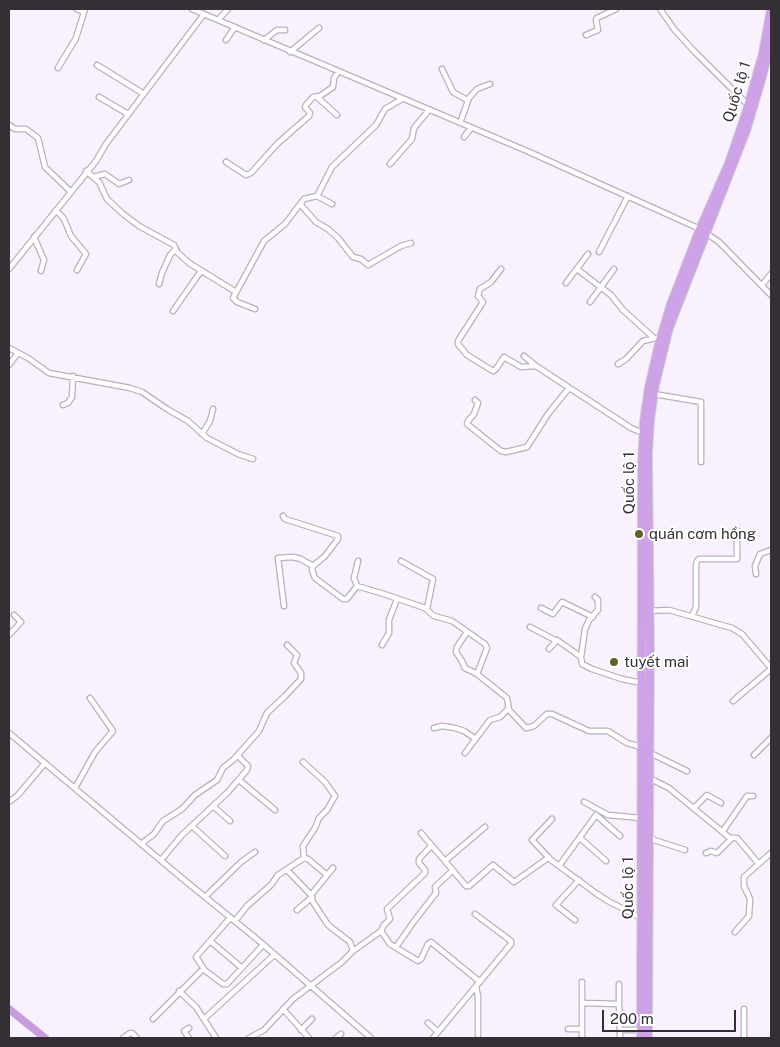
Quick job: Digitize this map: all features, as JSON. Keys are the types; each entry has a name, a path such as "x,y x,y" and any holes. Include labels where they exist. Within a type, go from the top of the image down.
{"highway":[{"name":"Quốc lộ 1","path":"641,1034 642,818 645,750 650,421 669,328 748,105 763,53 771,9"},
{"name":"Quốc lộ 1","path":"648,1038 648,778 642,683 646,611 643,433 658,337 748,124 767,62 771,40"}],"street":[{"path":"58,68 76,38 85,11 77,9"},
{"path":"194,9 290,52 628,196 703,231 719,242 771,295"},
{"path":"218,19 228,9"},
{"path":"586,35 598,30 597,18 616,9"},
{"path":"660,9 670,24 693,50 748,105"},
{"path":"9,269 86,171 96,161 128,114 204,14"},
{"path":"226,40 235,27"},
{"path":"290,52 319,28"},
{"path":"264,40 277,30 285,30"},
{"path":"97,65 144,94"},
{"path":"442,70 453,92 467,100"},
{"path":"226,162 248,175 278,143 309,116 310,113 306,106 312,98 333,87 334,78 338,72"},
{"path":"460,123 467,100 477,89 490,84"},
{"path":"99,97 128,114"},
{"path":"317,97 337,115"},
{"path":"317,196 332,168 376,125 385,109 402,99"},
{"path":"390,164 412,139 414,128 429,110"},
{"path":"9,125 14,129 26,129 38,138 45,168 70,191"},
{"path":"464,137 471,128"},
{"path":"86,171 101,186 107,199 122,213 139,226 174,245 188,263 236,292"},
{"path":"93,177 104,174 120,184 129,180"},
{"path":"255,309 235,301 233,298 264,242 285,224 306,198 317,196 332,204"},
{"path":"599,252 628,196"},
{"path":"300,204 316,222 338,238 353,258 361,259 368,265 401,246 411,243"},
{"path":"56,210 64,219 71,236 86,254 77,270"},
{"path":"34,237 44,260 41,271"},
{"path":"159,284 170,255 176,249"},
{"path":"566,283 588,254"},
{"path":"501,269 491,282 480,289 478,296 483,302 458,343 470,358 493,371 504,357 521,367 536,366"},
{"path":"576,269 611,295 623,310 658,337"},
{"path":"590,302 614,269"},
{"path":"173,310 201,271"},
{"path":"762,286 771,274"},
{"path":"618,364 626,359 643,341 658,337"},
{"path":"9,348 28,358 46,371 142,392 238,454 252,458"},
{"path":"9,366 18,354"},
{"path":"524,356 569,388 631,428 643,433"},
{"path":"63,405 68,403 72,397 74,376"},
{"path":"475,400 478,403 474,414 467,424 501,451 506,452 527,447 548,414 569,388"},
{"path":"654,394 701,402 701,462"},
{"path":"204,431 214,409"},
{"path":"283,516 285,519 338,536 330,550 313,566 312,570 315,578 344,600 347,599 357,586"},
{"path":"692,616 696,607 697,560 737,559 737,530"},
{"path":"756,574 755,566 760,554 771,550"},
{"path":"284,606 278,558 293,557 313,566"},
{"path":"357,586 354,578 358,561"},
{"path":"402,561 433,579 426,610"},
{"path":"357,586 426,610 432,616 452,621 487,647 477,674"},
{"path":"595,597 598,601 598,610 585,629 581,657 582,664 585,667 622,679 642,683"},
{"path":"382,645 389,633 389,620 396,599"},
{"path":"541,608 553,614 562,602 592,617"},
{"path":"646,611 669,610 735,629 742,634 771,669 733,701"},
{"path":"9,635 20,622 14,615"},
{"path":"530,627 563,643 581,657"},
{"path":"467,632 457,646 456,652 465,668 477,674 506,697 508,709 527,728 535,725 547,714 552,714 589,732 608,731 627,743 687,771"},
{"path":"549,649 555,640"},
{"path":"141,844 154,834 163,821 213,783 223,768 238,756 262,726 267,713 286,696 302,677 294,664 297,655 287,645"},
{"path":"75,788 95,752 113,731 90,698"},
{"path":"465,752 490,720 500,716 508,709"},
{"path":"434,728 442,726 455,728 468,733 476,739"},
{"path":"9,733 263,945 371,1038"},
{"path":"754,755 771,738"},
{"path":"160,860 249,768 238,756"},
{"path":"303,762 335,794 327,810 318,818 315,828 303,846 304,858"},
{"path":"9,802 18,795 45,763"},
{"path":"648,778 669,788 723,832 732,838 737,838 758,864"},
{"path":"239,780 276,810"},
{"path":"694,808 707,795 721,803"},
{"path":"723,832 747,796 753,796"},
{"path":"584,802 608,815 642,818"},
{"path":"213,806 230,821"},
{"path":"559,866 596,815 620,836"},
{"path":"552,819 531,839 548,858 608,902 641,918"},
{"path":"192,826 225,856"},
{"path":"445,861 485,827"},
{"path":"421,833 467,886 493,865 514,882 548,858"},
{"path":"580,838 606,861"},
{"path":"648,838 685,850"},
{"path":"706,853 711,851 717,853 732,838"},
{"path":"248,1038 264,1030 293,998 381,931 390,918 387,912 388,909 424,874 425,870 418,861 432,846"},
{"path":"205,897 241,862 255,852"},
{"path":"735,932 749,916 750,899 744,886 743,878 771,853"},
{"path":"263,945 225,985 204,969 196,957 210,941 271,885 278,875 304,858"},
{"path":"304,858 308,859 327,875"},
{"path":"297,910 312,896 333,868"},
{"path":"287,870 312,896 317,908 328,924 349,941 353,951"},
{"path":"396,947 436,893 435,886 452,871"},
{"path":"575,920 556,906 579,880"},
{"path":"433,1038 511,942 475,914"},
{"path":"381,931 389,943 418,961 431,942 480,982"},
{"path":"210,941 242,968"},
{"path":"204,1019 274,955"},
{"path":"152,1018 204,969"},
{"path":"582,982 582,1038"},
{"path":"619,984 620,1038"},
{"path":"476,987 478,996 478,1035"},
{"path":"179,991 193,1004 216,1038"},
{"path":"582,1003 619,1004"},
{"path":"282,1009 309,1038"},
{"path":"744,1009 744,1038"},
{"path":"301,1030 312,1018"},
{"path":"428,1023 438,1032"},
{"path":"189,1028 184,1031 189,1038"},
{"path":"568,1029 582,1029"},
{"path":"620,1030 641,1034"},
{"path":"123,1038 127,1034 132,1033 137,1038"},
{"path":"336,1038 340,1034"}],"waterway":[{"path":"9,1009 45,1038"}],"place":[{"name":"quán cơm hồng","path":"639,534"},
{"name":"tuyết mai","path":"614,662"}]}
